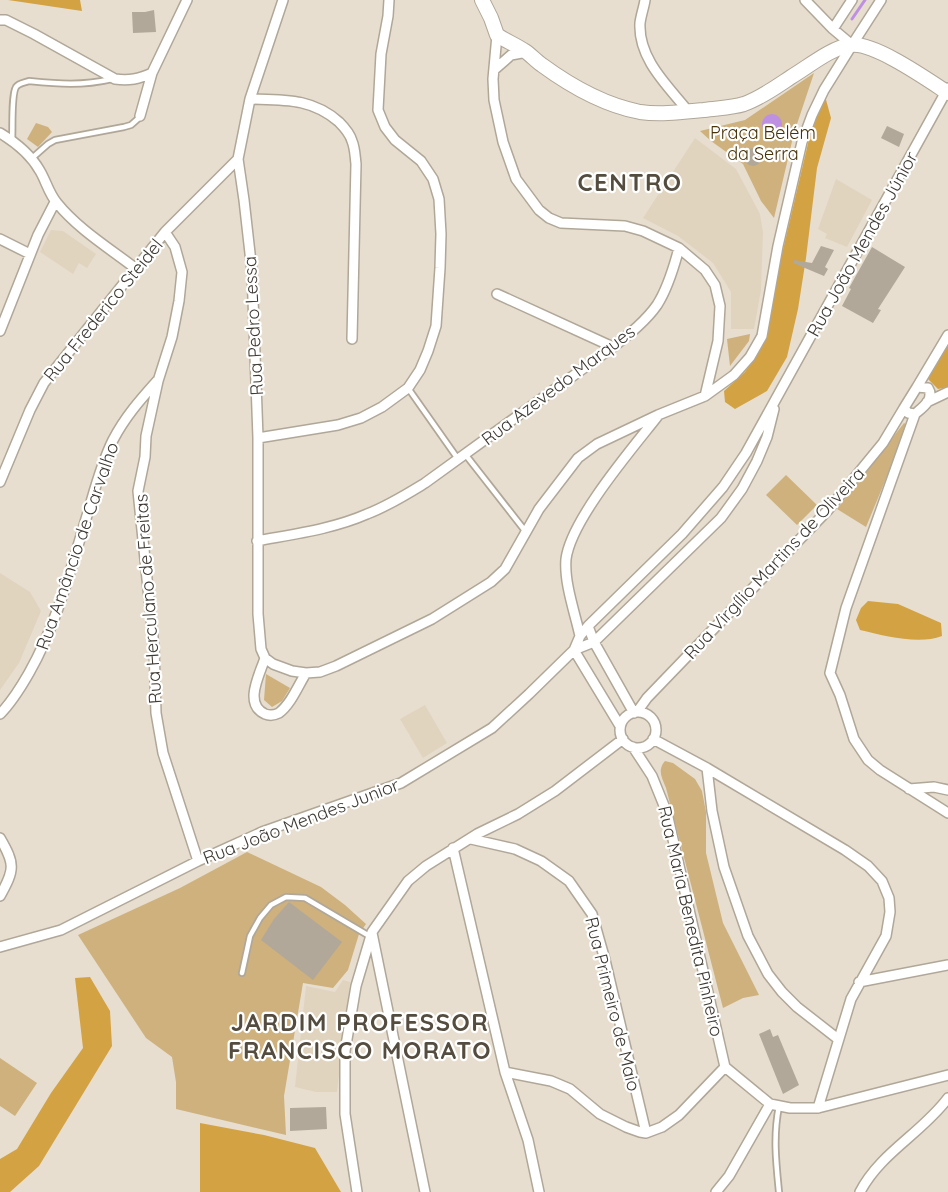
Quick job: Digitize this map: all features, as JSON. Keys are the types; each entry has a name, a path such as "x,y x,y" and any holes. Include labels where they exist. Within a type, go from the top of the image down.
{"main road":[{"path":"482,0 497,35 527,52 536,61 586,94 619,107 642,112 688,111 745,104 829,53 852,45 864,46 895,60 947,91"}],"street":[{"path":"140,117 152,73 187,0"},
{"name":"Rua Pedro Lessa","path":"265,658 261,649 258,614 258,438 252,271 238,159 250,99 283,0"},
{"path":"258,438 346,423 382,407 408,388 420,370 436,327 441,234 439,199 433,179 421,161 395,140 385,127 378,110 381,54 389,0"},
{"path":"645,0 640,24 643,47 653,67 688,111"},
{"path":"805,0 852,45"},
{"path":"833,29 852,0"},
{"path":"306,673 281,711 274,716 266,715 257,708 254,701 254,690 265,658 273,664 292,671 320,672 432,619 491,582 505,569 539,508 578,458 597,444 705,396 734,375 750,357 762,336 778,246 802,142 824,90 881,0"},
{"path":"0,20 6,20 34,34 115,79 126,81 139,79 152,73"},
{"path":"497,35 493,79 494,100 503,142 516,179 539,210 549,218 561,223 626,226 643,231 679,248 705,270 715,285 720,306 717,341 705,396"},
{"path":"494,69 511,55 527,52"},
{"name":"Rua João Mendes Júnior","path":"777,397 947,91"},
{"path":"250,99 284,100 314,106 329,114 342,125 353,143 356,164 352,339"},
{"path":"0,133 12,140 32,159 55,202 74,221 135,268"},
{"name":"Rua Frederico Steidel","path":"0,482 30,410 44,383 165,232 238,159"},
{"path":"0,331 38,235 55,202"},
{"name":"Rua Herculano de Freitas","path":"165,232 175,248 182,272 179,301 146,436 145,457 138,491 154,647 156,713 163,753 198,861"},
{"path":"0,239 30,254"},
{"name":"Rua Azevedo Marques","path":"257,541 325,528 366,515 425,483 613,347 644,319 657,304 672,273 679,248"},
{"path":"497,294 613,347"},
{"path":"948,335 917,387 928,388 931,392 930,397 925,406 915,414 846,608 830,673 854,738 868,760 948,813"},
{"name":"Rua Amâncio de Carvalho","path":"0,714 18,692 51,629 101,468 113,439 127,415 158,381"},
{"name":"Rua Virgílio Martins de Oliveira","path":"636,712 828,510 884,442 917,387"},
{"path":"927,402 948,393"},
{"name":"Rua João Mendes Junior","path":"0,947 61,930 198,861 262,832 401,783 492,728 574,650 580,636 588,626 682,534 723,487 746,453 777,397"},
{"name":"Rua João Mendes Junior","path":"574,650 594,642 721,518 742,489 757,461 767,436 777,397"},
{"path":"904,408 908,413 915,414"},
{"path":"580,636 567,580 566,561 570,543 589,508 658,415"},
{"path":"588,626 594,642 636,712"},
{"path":"574,650 620,726"},
{"path":"636,712 647,715 654,723 655,734 644,746 633,747 623,739 620,726 624,718 636,712"},
{"path":"357,1192 345,1114 345,1050 356,986 372,935 408,881 426,866 453,848 518,814 623,739"},
{"path":"652,739 707,768 845,850 868,866 882,881 889,898 890,912 886,936 851,999 818,1108"},
{"name":"Rua Maria Benedita Pinheiro","path":"633,747 652,776 667,813 725,1067"},
{"path":"707,768 712,811 724,867 748,936 768,974 782,992 797,1007 838,1039"},
{"path":"909,789 934,787 948,790"},
{"path":"0,838 10,855 12,865 10,876 0,896"},
{"name":"Rua Primeiro de Maio","path":"471,839 514,849 540,861 569,881 592,914 646,1133"},
{"path":"453,848 505,1072 528,1140 538,1192"},
{"path":"372,935 425,1192"},
{"path":"859,982 948,965"},
{"path":"505,1072 551,1081 570,1089 600,1114 626,1127 646,1133 663,1127 679,1115 725,1067 774,1105 818,1108 948,1075"},
{"path":"860,1192 870,1175 884,1160 936,1113 948,1098"},
{"path":"716,1192 729,1176 774,1105"}],"lane":[{"path":"12,140 13,96 16,87 21,84 29,81 87,84 115,79"},
{"path":"32,159 55,140 131,125 140,117"},
{"path":"408,388 526,532"},
{"path":"242,973 250,936 260,918 271,905 286,897 305,897 372,935"},
{"path":"774,1105 778,1192"}],"shaded area":[{"path":"8,0 80,0 82,11"},
{"path":"825,96 831,118 817,168 798,309 787,357 767,391 735,409 725,402 724,391 745,372 759,352 810,135"},
{"path":"772,114 779,117 782,124 779,131 772,134 765,131 762,124 765,117"},
{"path":"695,138 736,169 760,214 763,232 761,290 754,329 731,329 731,292 713,263 678,236 643,218"},
{"path":"836,179 872,200 847,247 825,238 827,234 818,229"},
{"path":"51,230 63,231 96,254 87,268 79,263 73,274 40,252"},
{"path":"948,343 948,387 938,389 927,378"},
{"path":"0,573 30,592 41,611 19,663 0,690"},
{"path":"868,601 898,604 941,623 942,636 913,640 860,630 856,620 861,608"},
{"path":"425,705 447,743 423,758 400,719"},
{"path":"90,977 110,1011 112,1046 39,1166 10,1192 0,1192 0,1159 17,1149 51,1093 83,1048 75,978"},
{"path":"343,980 350,982 337,1092 316,1092 295,1087 306,986 335,992"},
{"path":"200,1123 264,1135 315,1148 341,1192 200,1192"}],"green space":[{"name":"Praça Belém da Serra","path":"814,73 794,133 774,218 761,201 743,164 700,131 745,120"},
{"path":"36,123 48,127 52,132 38,147 27,139"},
{"path":"750,334 749,341 730,366 727,339"},
{"path":"904,423 907,428 866,527 837,509"},
{"path":"786,475 817,505 797,525 766,495"},
{"path":"266,674 290,688 282,701 272,707 264,700"},
{"path":"665,761 673,763 695,779 702,791 706,812 706,853 723,923 759,995 743,998 723,1008 661,774"},
{"path":"247,852 321,887 366,924 359,934 348,970 333,988 303,983 284,1096 286,1135 176,1109 176,1082 172,1057 146,1038 78,935 180,888"},
{"path":"0,1058 37,1083 15,1116 0,1106"}],"building":[{"path":"154,10 156,32 133,33 132,12"},
{"path":"887,126 904,134 899,147 881,138"},
{"path":"753,148 759,151 762,157 759,163 753,166 747,163 744,157 747,151"},
{"path":"821,246 834,250 825,267 828,269 824,276 793,263 794,260 812,263"},
{"path":"872,247 905,267 878,309 881,310 873,323 842,306 851,289 849,288"},
{"path":"289,902 342,942 313,980 261,940 274,919"},
{"path":"770,1029 773,1037 778,1035 799,1085 783,1094 759,1034"},
{"path":"326,1107 327,1129 290,1131 290,1108"}],"waterway":[{"path":"852,19 865,0"}],"district":[{"name":"CENTRO","path":"630,182"},
{"name":"JARDIM PROFESSOR FRANCISCO MORATO","path":"360,1036"}]}
